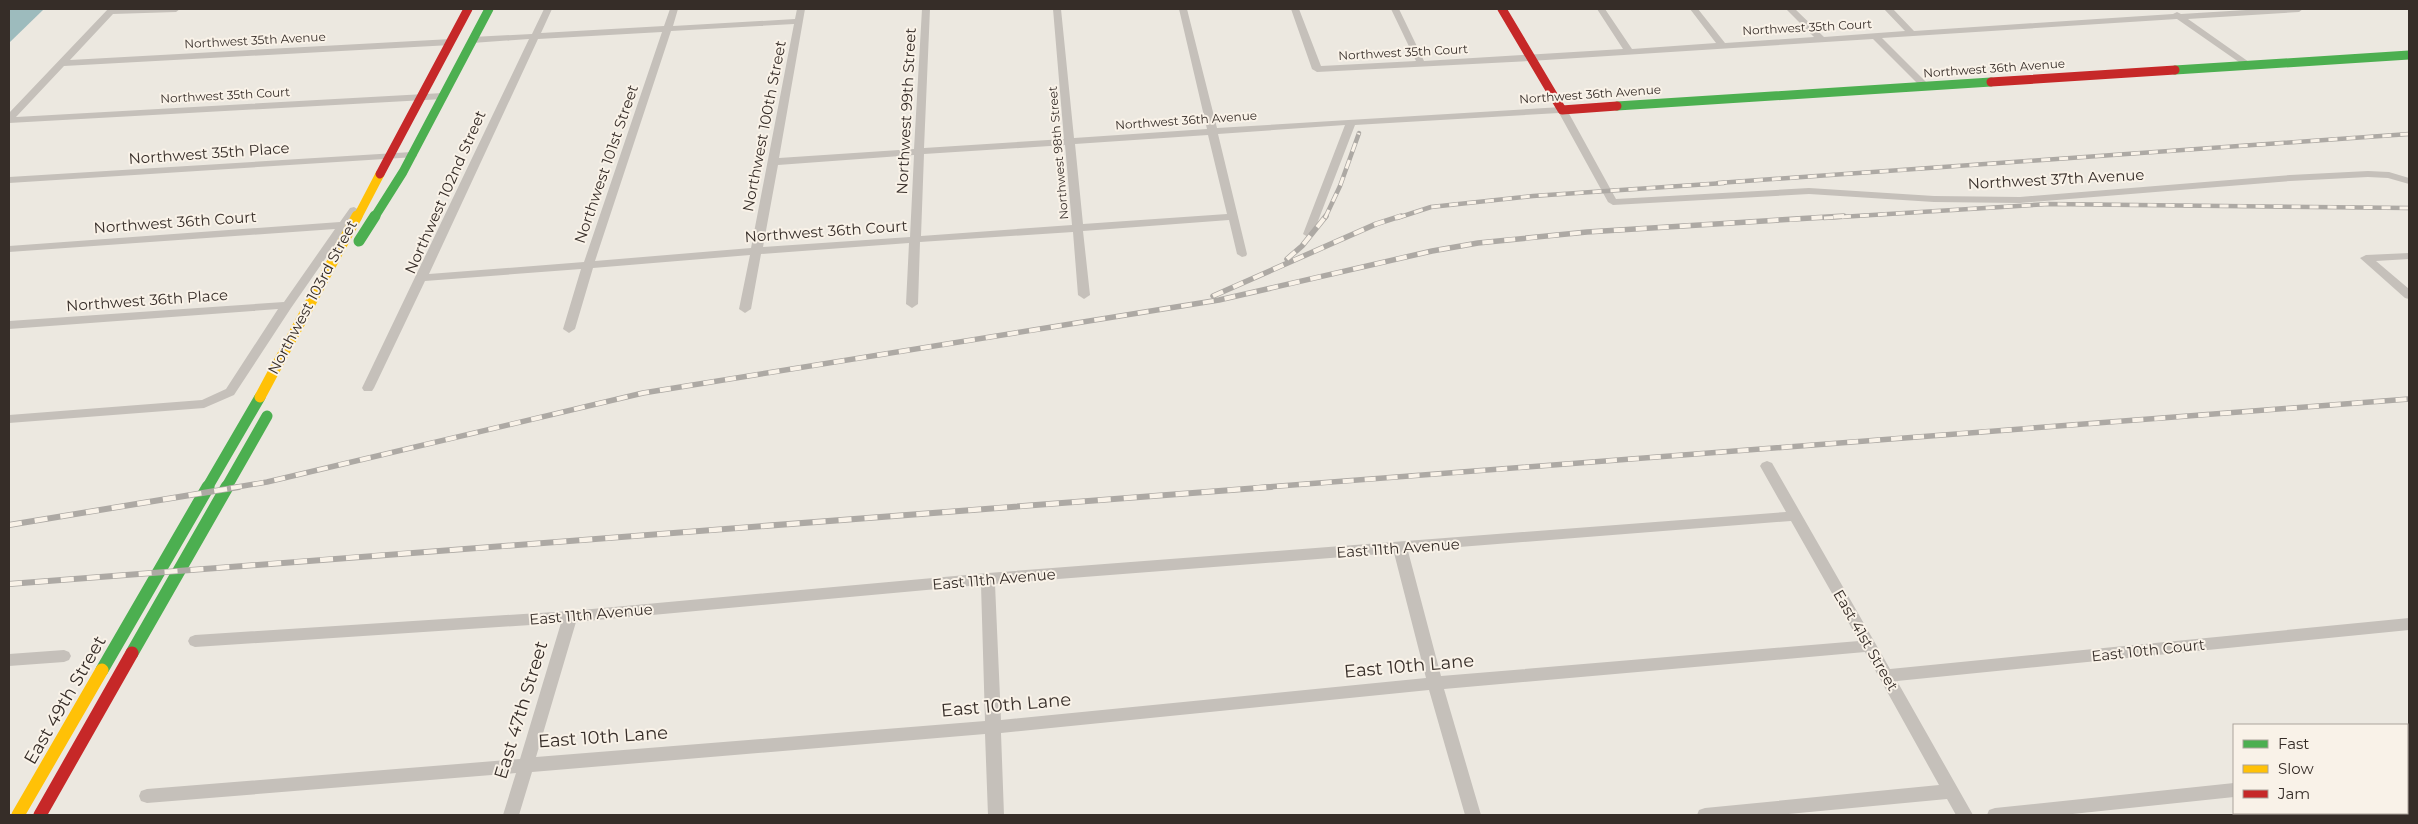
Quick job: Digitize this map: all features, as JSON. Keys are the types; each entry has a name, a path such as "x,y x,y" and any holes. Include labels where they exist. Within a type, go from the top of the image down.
{"main road":[{"name":"Northwest 103rd Street","path":"351,256 412,155 489,9"},
{"path":"1502,9 1562,110"},
{"name":"Northwest 103rd Street","path":"143,602 225,460 342,247 388,156 466,12"},
{"path":"466,12 468,19 462,34 472,40"},
{"path":"451,42 458,49 452,60 452,65 458,68"},
{"name":"Northwest 36th Avenue","path":"1562,110 2409,54"},
{"path":"40,815 244,459 272,406"},
{"name":"East 49th Street","path":"18,815 143,602"}],"street":[{"path":"9,119 111,11 176,9"},
{"name":"Northwest 102nd Street","path":"368,388 423,278 504,99 548,9"},
{"name":"Northwest 101st Street","path":"569,329 588,265 674,9"},
{"name":"Northwest 100th Street","path":"745,309 772,162 789,84 801,9"},
{"name":"Northwest 99th Street","path":"912,304 926,9"},
{"name":"Northwest 98th Street","path":"1057,9 1084,295"},
{"path":"1184,9 1211,133 1242,254"},
{"name":"Northwest 35th Court","path":"1295,9 1317,70 2299,9"},
{"path":"1395,9 1421,64"},
{"path":"1601,9 1630,51"},
{"path":"1694,9 1722,45"},
{"path":"1790,9 1820,39"},
{"path":"1888,9 1911,33"},
{"path":"2169,9 2246,64"},
{"path":"472,40 799,21"},
{"path":"1875,36 1925,86"},
{"name":"Northwest 35th Avenue","path":"61,63 451,42"},
{"name":"Northwest 35th Court","path":"9,119 443,96"},
{"name":"Northwest 36th Avenue","path":"772,162 1351,122 1562,110"},
{"name":"Northwest 37th Avenue","path":"1562,110 1613,202 1809,191 1917,198 2000,200 2368,174 2389,175 2409,181"},
{"path":"1308,234 1351,122"},
{"name":"Northwest 35th Place","path":"9,180 412,155"},
{"name":"Northwest 103rd Street","path":"9,418 204,404 230,392 287,305 342,226 372,188"},
{"name":"Northwest 36th Court","path":"423,278 755,251 1232,217"},
{"name":"Northwest 36th Court","path":"9,248 342,226"},
{"path":"2409,256 2366,258 2409,295"},
{"name":"Northwest 36th Place","path":"9,325 287,305"},
{"name":"East 41st Street","path":"1767,466 1965,815"},
{"name":"East 11th Avenue","path":"194,641 570,617 988,579 1794,516"},
{"path":"1400,548 1435,683 1473,815"},
{"path":"988,579 996,815"},
{"name":"East 47th Street","path":"511,815 570,617"},
{"name":"East 10th Court","path":"1887,676 2409,624"},
{"name":"East 10th Lane","path":"147,796 526,763 994,727 1435,683 1868,646"},
{"path":"9,660 64,656"},
{"path":"1995,815 2233,790"},
{"path":"1705,815 1950,791"}],"water":[{"path":"11,9 44,9 9,43 9,11"}],"railway":[{"path":"1326,216 1340,186 1359,133"},
{"path":"1718,183 2409,134"},
{"path":"1397,218 1431,207 1533,196 1724,183"},
{"path":"1824,218 2049,204 2409,208"},
{"path":"1287,259 1302,246 1326,216"},
{"path":"1213,296 1376,224 1401,216"},
{"path":"231,488 267,482 643,393 1219,300 1432,251 1478,243 1587,232 1844,216"},
{"path":"1255,488 2409,399"},
{"path":"9,525 239,487"},
{"path":"9,584 1271,487"}],"traffic: fast":[{"path":"359,241 403,172 489,9"},
{"path":"2175,70 2409,55"},
{"path":"1617,106 1991,82"},
{"path":"102,670 260,397"},
{"path":"132,653 267,416"}],"traffic: slow":[{"path":"260,397 380,174"},
{"path":"18,815 102,670"}],"traffic: jam":[{"path":"380,174 468,9"},
{"path":"1502,9 1562,110 1617,106"},
{"path":"1991,82 2175,70"},
{"path":"40,815 132,653"}]}
